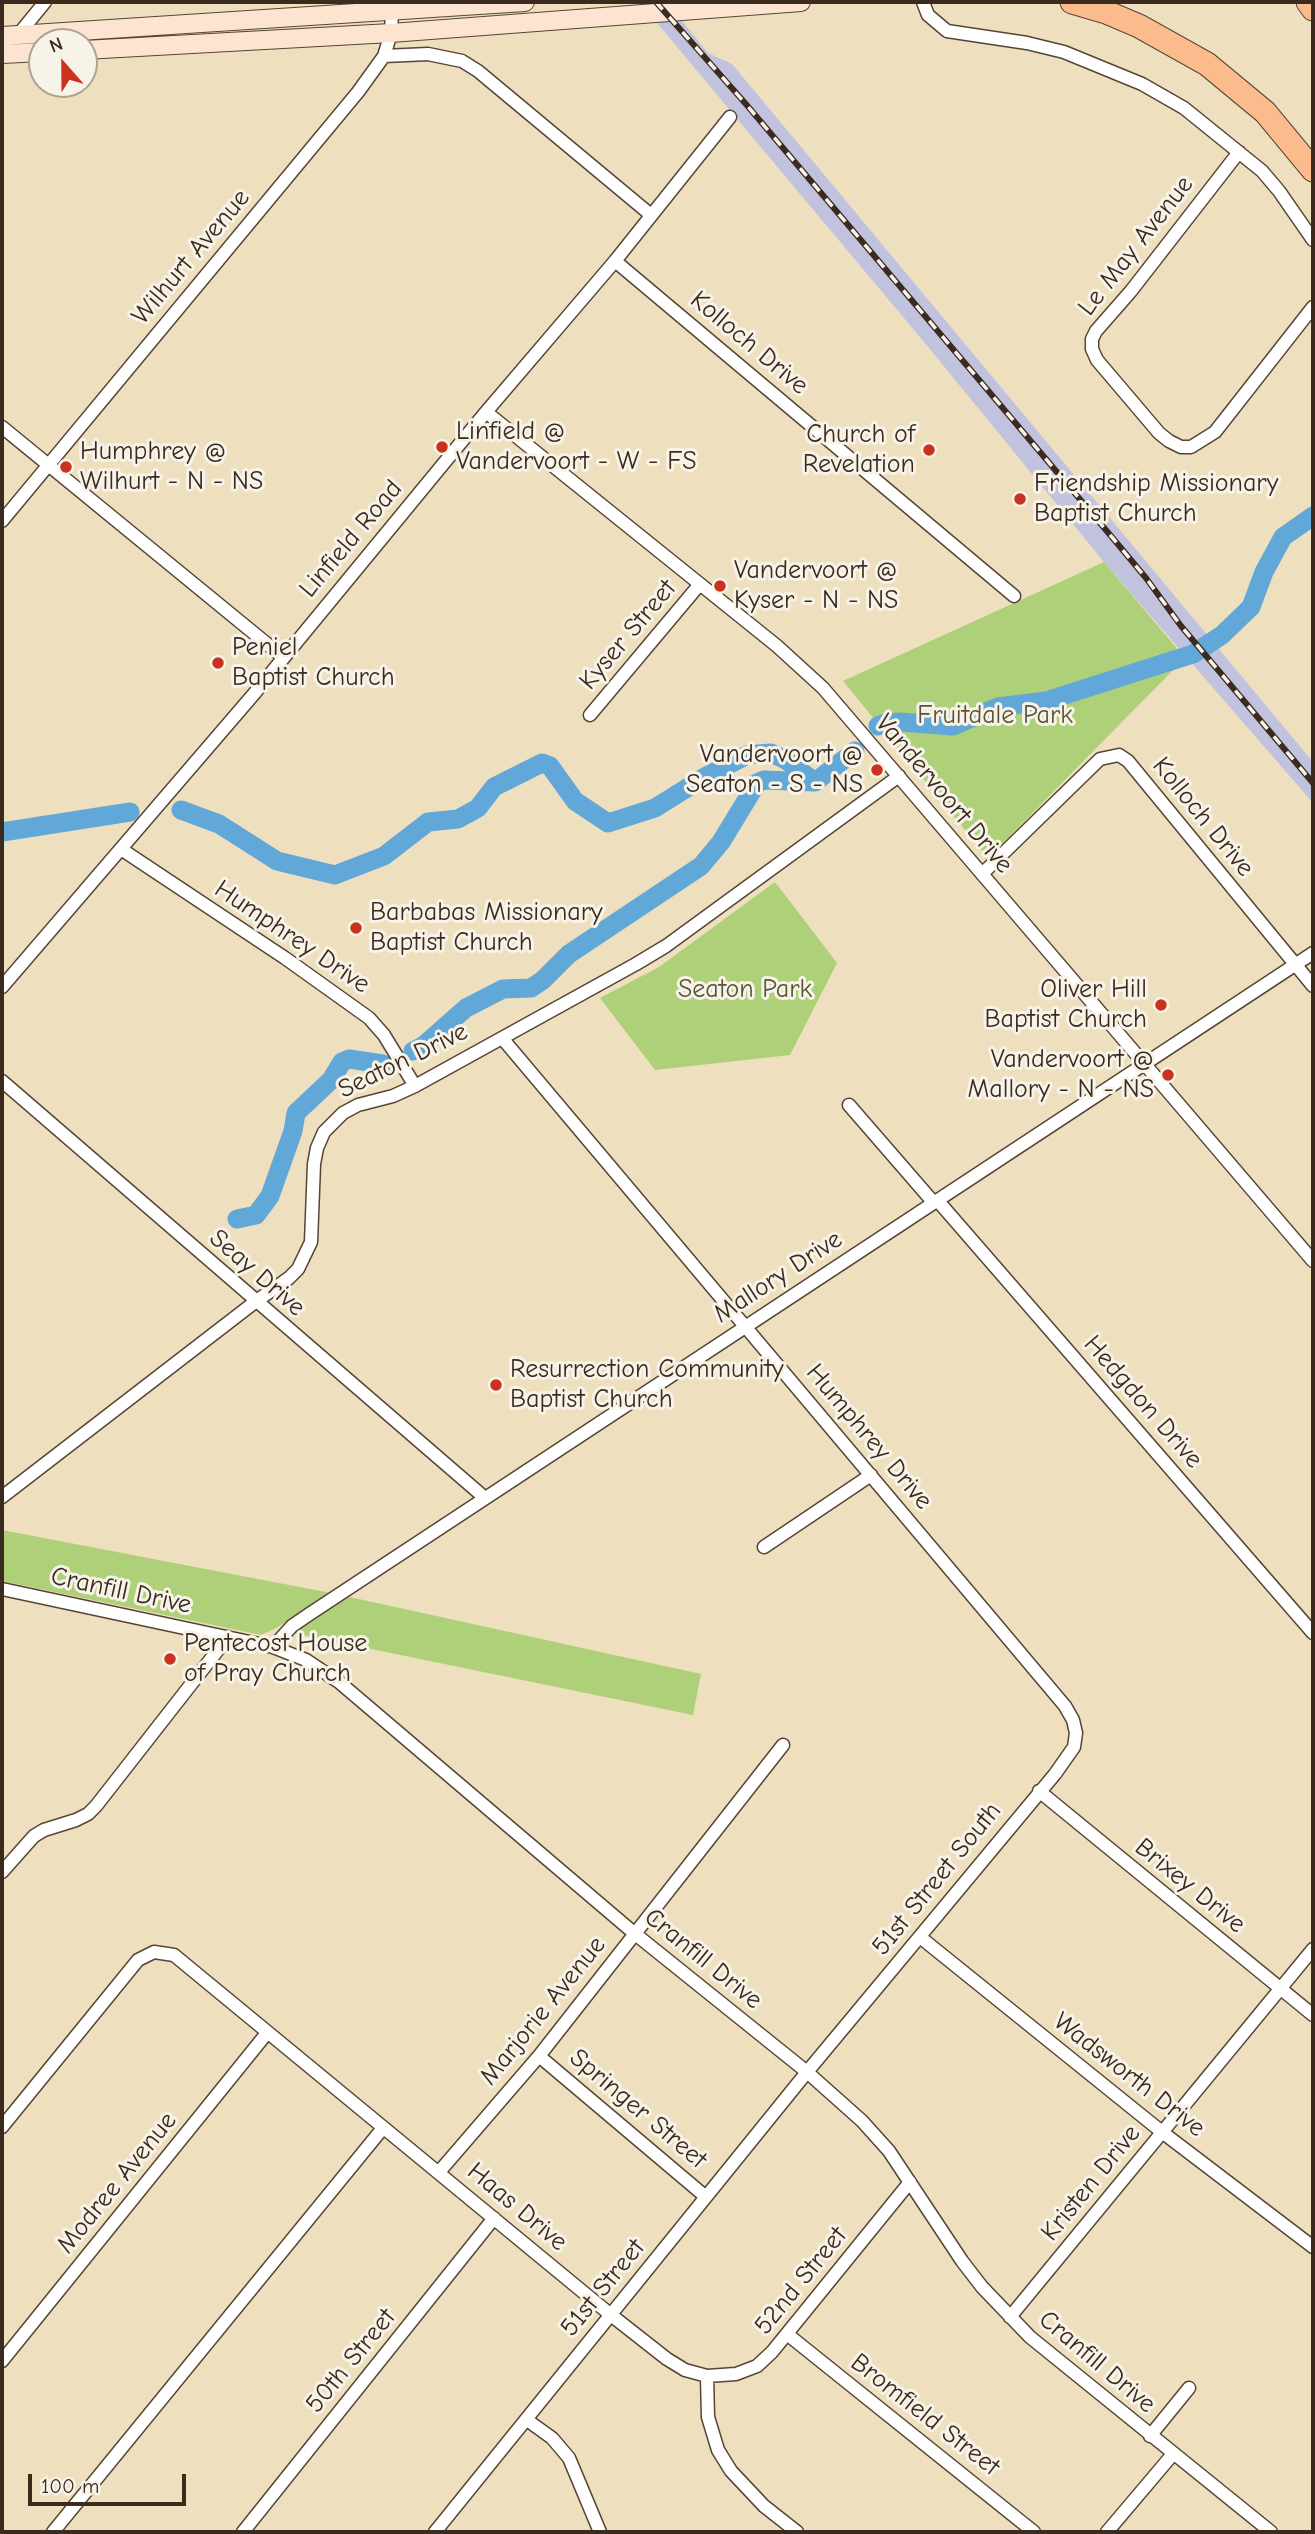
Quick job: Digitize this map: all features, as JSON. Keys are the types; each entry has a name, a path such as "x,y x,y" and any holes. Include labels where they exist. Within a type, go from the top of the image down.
{"highway":[{"path":"1072,2 1139,26 1207,64 1265,113 1313,170"},
{"path":"1308,2 1313,9"}],"main road":[{"path":"5,47 392,11 525,2"},
{"path":"98,49 391,33 801,2"},
{"path":"5,47 28,50"}],"street":[{"path":"5,47 45,2"},
{"path":"923,2 928,15 947,31 1027,43 1064,52 1142,84 1184,108 1262,172 1279,191 1313,240"},
{"name":"Wilhurt Avenue","path":"2,521 217,263 384,56 391,33 392,11"},
{"path":"384,56 428,54 462,61 478,71 651,215"},
{"name":"Linfield Road","path":"2,987 615,261 730,117"},
{"name":"Le May Avenue","path":"1239,152 1092,339 1092,349 1097,360 1168,442 1181,447 1191,447 1215,432 1313,307"},
{"name":"Kolloch Drive","path":"615,261 1014,596"},
{"name":"Vandervoort Drive","path":"486,412 803,668 823,688 1313,1261"},
{"path":"2,427 283,657"},
{"name":"Kyser Street","path":"590,715 700,584"},
{"name":"Kolloch Drive","path":"982,873 1100,759 1119,755 1128,761 1313,986"},
{"name":"Seaton Drive","path":"2,1497 298,1269 311,1242 314,1164 324,1132 343,1113 358,1105 393,1096 415,1086 666,946 899,776"},
{"name":"Humphrey Drive","path":"121,849 285,958 369,1018 384,1035 415,1086"},
{"name":"Mallory Drive","path":"273,1647 292,1626 1313,953"},
{"name":"Humphrey Drive","path":"502,1038 1065,1706"},
{"name":"Seay Drive","path":"2,1081 485,1498"},
{"name":"Hedgdon Drive","path":"849,1105 1313,1633"},
{"path":"764,1547 871,1475"},
{"name":"Cranfill Drive","path":"2,1589 273,1647 306,1660 339,1682 634,1933 807,2072 862,2121 889,2151 962,2261 1010,2317 1030,2337 1150,2436 1271,2532"},
{"path":"2,1872 34,1836 76,1820 96,1806 228,1637"},
{"name":"51st Street South","path":"807,2072 1074,1747 1076,1733 1073,1720 1065,1706"},
{"name":"Marjorie Avenue","path":"439,2172 540,2056 783,1745"},
{"name":"Brixey Drive","path":"1038,1791 1313,2015"},
{"name":"Wadsworth Drive","path":"920,1937 1162,2132 1313,2247"},
{"name":"Kristen Drive","path":"1010,2317 1313,1949"},
{"name":"Haas Drive","path":"2,2127 138,1960 154,1952 174,1955 611,2315 667,2359 685,2370 707,2376"},
{"name":"Modree Avenue","path":"2,2361 267,2033"},
{"name":"Springer Street","path":"540,2056 706,2197"},
{"name":"51st Street","path":"435,2532 807,2072"},
{"path":"53,2532 383,2128"},
{"name":"52nd Street","path":"707,2376 736,2374 757,2366 787,2334 910,2182"},
{"name":"50th Street","path":"243,2532 494,2218"},
{"name":"Bromfield Street","path":"787,2334 1034,2532"},
{"path":"707,2376 708,2417 718,2450 731,2471 764,2506 797,2532"},
{"path":"1150,2436 1189,2388"},
{"path":"527,2420 552,2438 569,2458 600,2532"},
{"path":"1107,2532 1173,2454"}],"shaded area":[{"path":"678,16 708,53 732,64 1313,762 1313,803 1104,562 657,23"}],"green space":[{"name":"Fruitdale Park","path":"1104,562 1185,658 988,858 843,681"},
{"name":"Seaton Park","path":"775,882 837,963 790,1055 655,1070 600,998 659,967"},
{"path":"2,1530 331,1593 261,1635 2,1581"},
{"path":"345,1596 701,1674 693,1715 293,1633"}],"waterway":[{"path":"878,726 901,722 953,726 998,707 1046,701 1193,654 1222,635 1251,607 1264,572 1283,537 1313,516"},
{"path":"181,810 219,824 277,861 335,875 384,856 428,822 458,819 478,808 494,787 542,763 550,766 575,801 608,823 655,808 747,755 771,753 786,760 815,782 855,751"},
{"path":"413,1051 423,1046 466,1008 503,989 531,988 569,954 701,866 721,842 757,783 764,780 815,782"},
{"path":"2,832 130,812"},
{"path":"237,1219 256,1215 270,1196 293,1131 296,1113 331,1080 342,1062 349,1059 383,1064"}],"railway":[{"path":"656,2 745,103 1111,536 1181,626 1313,783"}],"place":[{"name":"Linfield @ Vandervoort - W - FS","path":"442,447"},
{"name":"Church of Revelation","path":"929,450"},
{"name":"Humphrey @ Wilhurt - N - NS","path":"66,467"},
{"name":"Friendship Missionary Baptist Church","path":"1020,499"},
{"name":"Vandervoort @ Kyser - N - NS","path":"720,586"},
{"name":"Peniel Baptist Church","path":"218,663"},
{"name":"Vandervoort @ Seaton - S - NS","path":"877,770"},
{"name":"Barbabas Missionary Baptist Church","path":"356,928"},
{"name":"Oliver Hill Baptist Church","path":"1161,1005"},
{"name":"Vandervoort @ Mallory - N - NS","path":"1168,1075"},
{"name":"Resurrection Community Baptist Church","path":"496,1385"},
{"name":"Pentecost House of Pray Church","path":"170,1659"}]}
